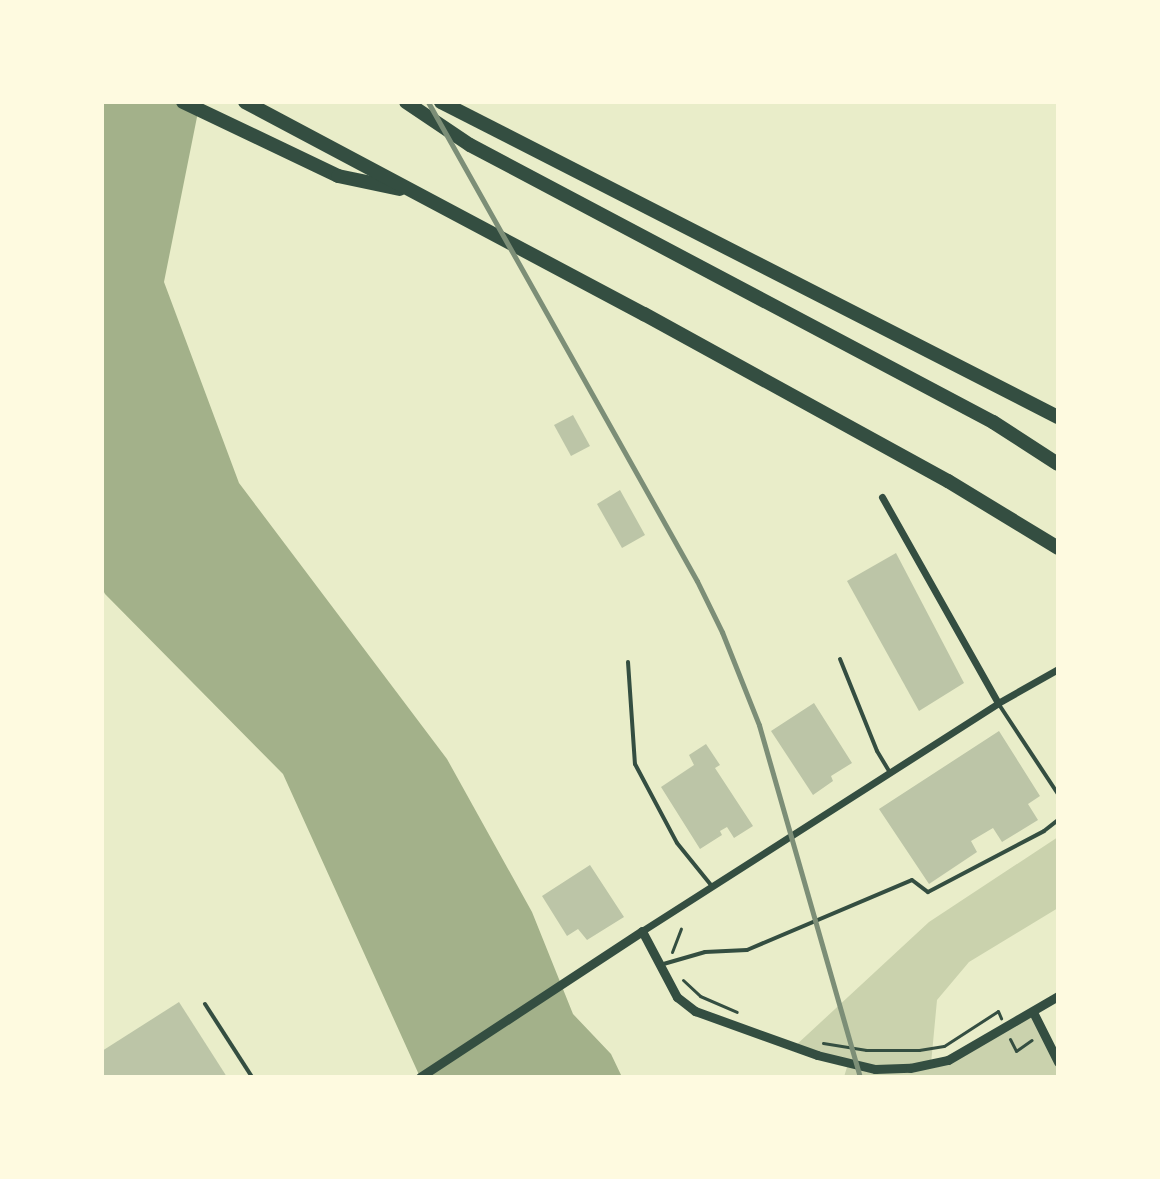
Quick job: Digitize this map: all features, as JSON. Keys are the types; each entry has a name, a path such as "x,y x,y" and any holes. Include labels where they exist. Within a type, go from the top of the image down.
{"highway":[{"path":"183,102 338,176 414,192"},
{"path":"245,102 948,481 1058,548"},
{"path":"406,102 470,145 993,422 1058,464"},
{"path":"441,102 1058,417"}],"street":[{"path":"882,497 998,703"},
{"path":"420,1077 998,703 1058,669"},
{"path":"642,931 677,997 695,1011 817,1055 895,1073 956,1056 1058,996"},
{"path":"1033,1012 1058,1062"}],"lane":[{"path":"840,659 877,751 890,773"},
{"path":"628,662 635,764 677,843 713,887"},
{"path":"998,703 1058,794"},
{"path":"660,965 705,952 747,950 912,880 928,892 1044,831 1058,820"},
{"path":"205,1004 252,1077"}],"path":[{"path":"681,929 671,955 679,976 700,996 742,1014"},
{"path":"819,1042 866,1050 944,1046 998,1011"}],"shaded area":[{"path":"102,102 200,102 164,282 239,483 447,759 532,912 573,1014 611,1054 622,1077 420,1077 283,774 105,594 102,588"},
{"path":"1058,837 1058,908 969,962 937,1000 931,1064 1033,1012 1051,1046 1058,1047 1058,1077 844,1077 847,1067 794,1047 929,922"}],"building":[{"path":"573,415 590,446 571,456 554,425"},
{"path":"620,490 645,535 622,548 597,504"},
{"path":"896,553 964,683 919,711 847,581"},
{"path":"814,703 852,763 831,776 833,781 813,795 771,731"},
{"path":"999,731 1040,796 1028,804 1038,820 1002,842 993,828 971,841 977,852 929,884 879,809"},
{"path":"706,744 720,765 715,768 753,826 734,838 727,827 720,831 722,835 700,849 661,787 694,765 689,755"},
{"path":"590,865 624,917 587,940 578,929 567,936 542,896"},
{"path":"179,1002 227,1077 102,1077 102,1051"}],"railway":[{"path":"428,102 697,581 722,632 759,725 860,1077"}]}
